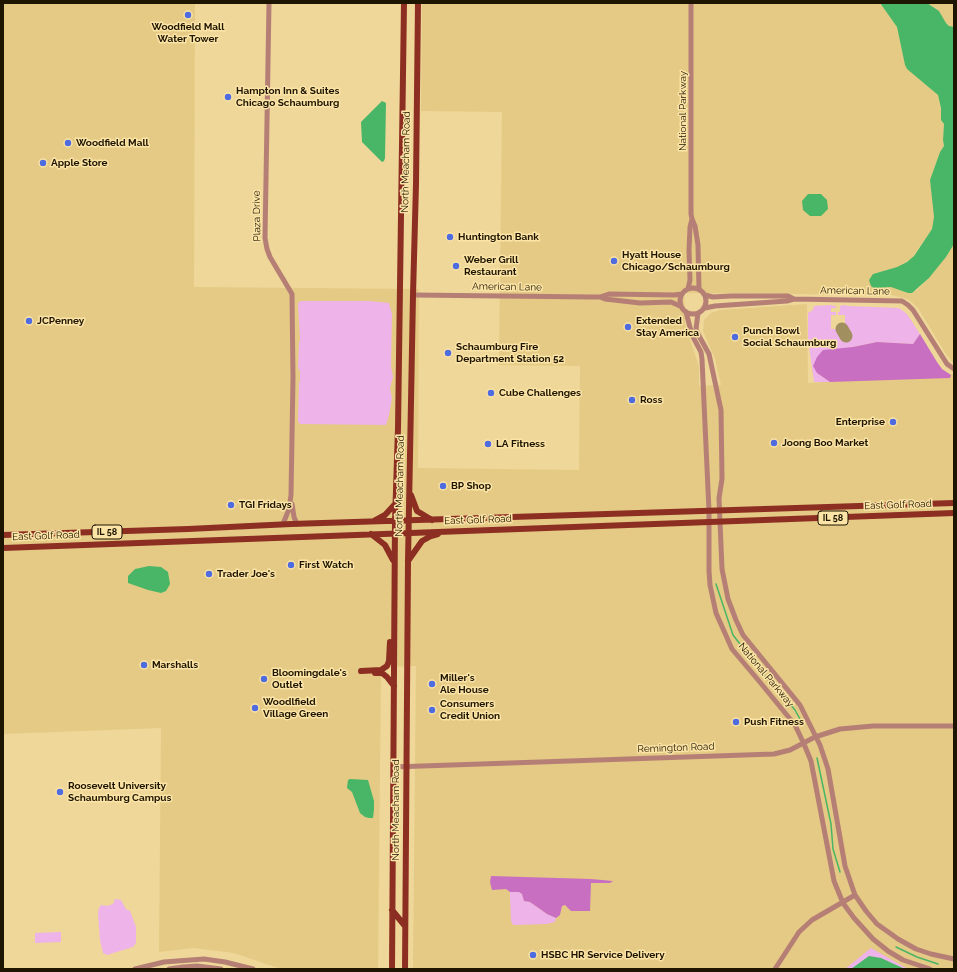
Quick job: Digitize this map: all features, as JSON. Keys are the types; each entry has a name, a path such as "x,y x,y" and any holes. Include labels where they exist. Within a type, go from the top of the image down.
{"main road":[{"name":"North Meacham Road","path":"392,969 395,521 404,3"},
{"name":"North Meacham Road","path":"405,969 408,561 416,184 418,3"},
{"path":"409,488 417,511 432,520"},
{"path":"373,522 385,515 396,503"},
{"name":"East Golf Road","path":"3,535 188,529 283,524 954,503"},
{"name":"East Golf Road","path":"3,548 954,513"},
{"path":"408,561 422,541 431,536 452,531"},
{"path":"371,534 388,548 395,567"},
{"path":"394,611 390,620 388,665 381,670 361,671 382,674 387,677 394,686"},
{"path":"392,910 405,926"}],"street":[{"name":"Plaza Drive","path":"269,3 265,238 270,257 292,294 294,378 291,495 292,508 297,524"},
{"name":"National Parkway","path":"688,289 690,280 690,227 692,219 691,3"},
{"name":"National Parkway","path":"692,219 695,226 698,245 699,289"},
{"path":"688,289 699,289 705,295 705,308 698,313 690,314 680,306 682,294 688,289"},
{"name":"American Lane","path":"413,295 600,297 609,294 682,294"},
{"name":"American Lane","path":"705,295 713,297 788,296 794,299"},
{"name":"American Lane","path":"600,297 605,299 640,303 671,302 680,306"},
{"name":"American Lane","path":"705,308 787,301 794,299 902,301 913,310 947,364 954,368"},
{"name":"National Parkway","path":"686,312 692,335 701,352 702,359 709,511 710,585 716,613 732,649 795,724 804,744 811,761 834,881 842,903 873,939 888,951 903,960 930,969"},
{"name":"National Parkway","path":"698,313 696,329 709,354 721,410 722,479 719,498 722,569 728,599 736,620 743,635 800,705 820,745 828,769 845,866 855,895 866,911 878,924 898,939 916,949 954,959"},
{"name":"Plaza Drive","path":"283,524 289,509 291,495"},
{"name":"Remington Road","path":"393,766 774,754 790,750 815,737 840,729 873,726 954,726"},
{"path":"775,969 799,932 812,920 855,895"},
{"path":"135,969 164,962 204,960 226,962 253,969"},
{"path":"169,969 197,966 221,969"}],"shaded area":[{"path":"3,3 195,3 194,287 419,289 418,468 579,470 580,366 499,365 502,112 421,111 422,3 880,3 897,27 907,69 938,95 941,108 941,120 944,124 944,146 940,152 930,180 934,217 932,229 911,259 897,267 875,273 871,286 878,288 891,287 916,291 946,257 954,244 954,364 946,354 918,308 908,299 891,295 684,293 685,324 699,367 699,386 721,385 715,359 703,331 704,320 711,313 720,310 807,304 808,383 954,374 954,969 413,969 416,666 381,667 378,969 281,969 234,953 194,948 159,952 161,728 3,734"},
{"path":"880,3 927,3 939,11 949,26 954,27 954,244 946,257 929,278 912,293 891,287 874,288 871,286 869,280 873,274 897,267 907,262 914,256 932,229 934,217 930,180 940,152 944,146 944,124 941,120 941,108 938,95 907,69 897,27"},
{"path":"927,3 954,3 954,27 949,26 939,11"},
{"path":"382,101 386,103 385,158 382,162 362,142 361,122"},
{"path":"808,194 821,194 827,200 828,209 821,216 810,216 803,210 802,201"},
{"path":"301,301 369,301 389,303 392,314 391,366 393,377 390,388 392,398 386,425 300,424 298,421 300,371 298,368 300,340 298,303"},
{"path":"843,305 899,308 907,314 920,334 913,344 877,342 853,347 817,373 830,382 814,382 808,339 808,313 813,310 814,306 836,306 836,308 831,308 831,312 836,312 836,315 831,315 831,329 842,329 845,336 843,336 843,338 848,338 843,329 845,329 845,315 838,315 838,312 840,312 840,306"},
{"path":"920,334 942,369 951,375 950,378 830,382 817,373 813,366 817,357 823,350 853,347 877,342 913,344"},
{"path":"149,566 161,567 168,572 170,584 166,591 161,593 128,583 128,576 135,569"},
{"path":"348,780 368,780 374,801 373,818 365,817 360,813 352,792 347,788"},
{"path":"491,876 613,881 610,883 591,883 590,911 571,911 565,905 562,906 560,915 556,918 547,914 530,902 524,901 522,894 519,892 510,892 506,889 492,890 490,882"},
{"path":"514,891 522,894 524,901 530,902 547,914 556,918 555,922 547,924 513,925 511,921 510,892"},
{"path":"115,899 121,900 126,909 130,911 136,927 136,943 133,947 107,955 103,953 100,940 98,914 101,905 107,906 113,904"},
{"path":"61,932 61,942 35,943 35,933"},
{"path":"871,948 908,969 845,969"},
{"path":"869,956 881,958 905,969 851,969"}],"waterway":[{"path":"716,584 733,635 764,675 795,710 800,719"},
{"path":"817,758 831,824 833,849 840,872"},
{"path":"896,947 917,957 938,964"}],"taxiway":[{"path":"842,329 846,336"}],"place":[{"name":"Woodfield Mall Water Tower","path":"188,15"},
{"name":"Hampton Inn & Suites Chicago Schaumburg","path":"228,97"},
{"name":"Woodfield Mall","path":"68,143"},
{"name":"Apple Store","path":"43,163"},
{"name":"Huntington Bank","path":"450,237"},
{"name":"Hyatt House Chicago/Schaumburg","path":"614,261"},
{"name":"Weber Grill Restaurant","path":"456,266"},
{"name":"JCPenney","path":"29,321"},
{"name":"Extended Stay America","path":"628,327"},
{"name":"Punch Bowl Social Schaumburg","path":"735,337"},
{"name":"Schaumburg Fire Department Station 52","path":"448,353"},
{"name":"Cube Challenges","path":"491,393"},
{"name":"Ross","path":"632,400"},
{"name":"Enterprise","path":"893,422"},
{"name":"Joong Boo Market","path":"774,443"},
{"name":"LA Fitness","path":"488,444"},
{"name":"BP Shop","path":"443,486"},
{"name":"TGI Fridays","path":"231,505"},
{"name":"First Watch","path":"291,565"},
{"name":"Trader Joe's","path":"209,574"},
{"name":"Marshalls","path":"144,665"},
{"name":"Bloomingdale's Outlet","path":"264,679"},
{"name":"Miller's Ale House","path":"432,684"},
{"name":"Woodlfield Village Green","path":"255,708"},
{"name":"Consumers Credit Union","path":"432,710"},
{"name":"Push Fitness","path":"736,722"},
{"name":"Roosevelt University Schaumburg Campus","path":"60,792"},
{"name":"HSBC HR Service Delivery","path":"533,955"}]}
